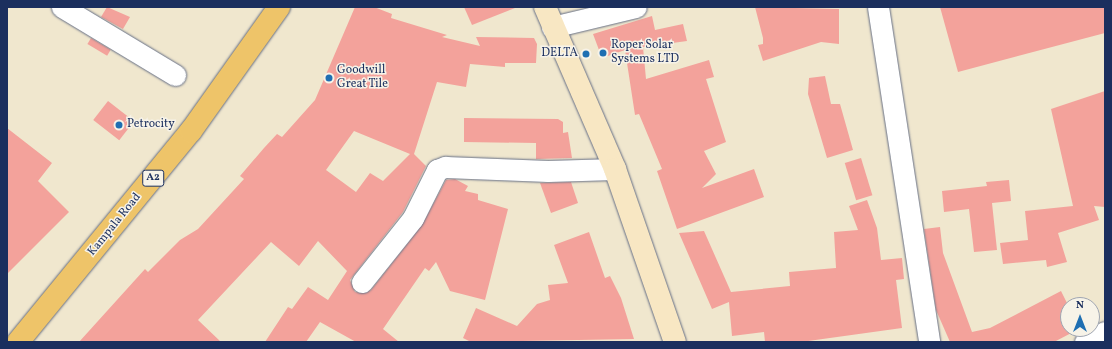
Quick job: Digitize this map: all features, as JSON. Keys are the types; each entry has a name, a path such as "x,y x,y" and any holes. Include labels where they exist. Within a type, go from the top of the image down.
{"main road":[{"name":"Kampala Road","path":"18,342 191,131 279,7"}],"street":[{"path":"62,7 175,75"},
{"path":"636,7 549,17 615,169 675,342"},
{"path":"878,7 929,342"},
{"path":"362,282 414,218 437,170 445,167 548,171 615,169"}],"building":[{"path":"107,7 130,17 123,29 101,17"},
{"path":"355,7 374,7 392,14 391,18 447,35 442,37 480,46 476,37 534,38 537,44 536,63 505,63 505,67 470,64 466,87 437,82 414,154 426,166 403,212 350,280 355,292 366,293 371,290 422,225 446,180 455,179 468,186 465,191 478,194 478,200 508,209 485,300 450,291 436,262 429,271 425,268 383,329 399,342 356,342 320,322 306,342 265,342 288,307 292,309 308,287 328,300 347,271 318,241 299,266 271,242 198,320 221,342 79,342 145,269 148,272 180,240 198,229 244,179 240,176 264,148 277,134 282,137 315,100","holes":["354,131 410,154 383,181 370,173 356,192 326,170"]},
{"path":"464,7 515,7 515,8 472,25"},
{"path":"755,7 839,9 839,44 821,42 763,61 758,45 763,44 763,38"},
{"path":"940,7 1105,7 1105,33 958,72"},
{"path":"652,16 655,30 683,24 687,41 643,47 646,79 709,60 714,77 706,79 726,142 704,151 716,174 702,188 754,169 764,197 677,229 657,171 662,169 639,114 635,115 625,50 602,58 593,34"},
{"path":"91,38 111,50 107,56 87,44"},
{"path":"825,76 831,104 840,104 853,150 827,158 808,94 809,78"},
{"path":"1105,91 1105,207 1094,206 1099,220 1058,233 1067,262 1047,267 1046,260 1003,264 1000,243 1028,240 1025,211 1073,206 1051,109"},
{"path":"108,101 134,121 119,140 93,120"},
{"path":"464,118 558,119 563,122 563,133 568,132 572,158 536,159 536,143 464,142"},
{"path":"7,128 52,163 38,181 69,212 7,274"},
{"path":"861,158 872,195 856,200 845,163"},
{"path":"1009,180 1011,201 992,203 997,250 974,252 969,209 944,212 942,191 987,186 986,182"},
{"path":"571,182 578,203 551,213 540,183"},
{"path":"867,200 877,228 881,260 902,258 904,279 896,280 902,328 801,342 765,342 764,332 732,336 729,302 712,309 679,233 704,231 731,292 790,286 789,272 836,268 834,232 858,230 849,206"},
{"path":"940,227 943,253 972,332 990,328 1061,291 1064,297 1060,297 1060,337 1064,337 1054,342 950,342 936,310 924,229"},
{"path":"589,232 605,278 610,276 621,298 634,339 471,342 463,338 476,308 517,326 537,304 550,300 548,285 568,283 554,245"}],"place":[{"name":"Roper Solar Systems LTD","path":"603,53"},
{"name":"DELTA","path":"586,54"},
{"name":"Goodwill Great Tile","path":"329,78"},
{"name":"Petrocity","path":"119,125"}]}
